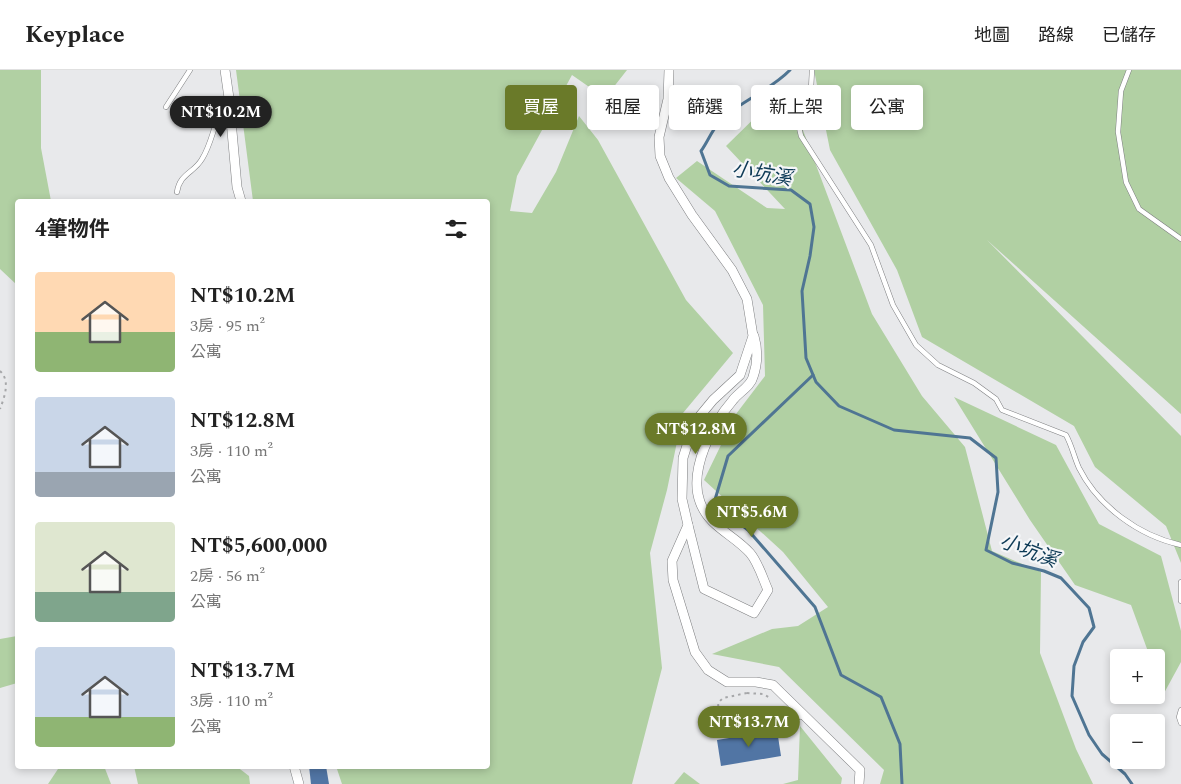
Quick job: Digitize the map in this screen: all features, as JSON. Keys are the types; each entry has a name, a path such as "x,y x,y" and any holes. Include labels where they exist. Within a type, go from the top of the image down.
{"street":[{"path":"225,70 240,199"},
{"path":"669,70 668,99 659,137 660,156 669,178 687,208 732,270 747,299 758,350 753,379 733,399 710,434 698,480 699,501 712,523 734,538 752,554 768,590 754,613 704,589 682,500 683,458 694,423 713,400 740,375 754,336"},
{"path":"688,525 672,561 673,580 695,652 708,670 727,682 756,682 773,685 860,770 859,784"},
{"path":"295,769 299,784"}],"lane":[{"path":"166,107 190,70"},
{"path":"812,70 811,90 798,124 801,136 871,245 893,305 916,345 938,365 974,383 996,399 1002,410 1066,435 1078,466 1093,491 1135,528 1161,541 1181,545"},
{"path":"1129,70 1121,92 1118,132 1126,182 1140,209 1181,239"},
{"path":"176,192 179,181 202,160 218,112 229,98"},
{"path":"1181,582 1181,601"},
{"path":"1181,710 1179,717 1181,723"},
{"path":"723,718 762,712 770,723 805,716"}],"path":[{"path":"0,371 4,374 7,389 0,410"},
{"path":"744,683 747,694"},
{"path":"723,718 718,703 723,698 747,694 763,694 770,698"}],"green space":[{"path":"0,70 41,70 41,148 51,199 15,199 15,283 0,269"},
{"path":"236,70 627,70 615,85 587,85 572,75 567,85 505,85 505,130 542,130 517,176 510,211 532,213 556,172 573,130 577,130 579,116 587,126 587,130 590,130 598,140 686,300 733,353 683,413 667,490 650,553 662,668 632,784 342,784 337,769 490,769 490,199 253,199"},
{"path":"814,70 1181,70 1181,414 987,240 1181,436 1181,563 1166,526 1095,467 1074,426 922,337 897,270 830,150 826,130 841,130 841,85 817,85"},
{"path":"751,121 751,130 803,130 872,314 922,396 965,447 992,551 1041,572 1040,653 1076,749 1093,784 880,784 884,770 779,667 712,654 772,629 798,626 828,607 783,552 704,480 736,414 765,376 763,305 715,211 676,178 697,161 767,208 785,209 726,146"},
{"path":"954,397 1056,445 1099,524 1161,556 1181,631 1181,662 1165,691 1165,649 1147,649 1131,605 1075,585 1030,520"},
{"path":"15,636 15,684 0,688 0,639"},
{"path":"800,726 842,778 841,784 783,784 798,780"},
{"path":"58,769 105,769 111,784 48,784"},
{"path":"135,769 240,769 249,776 250,784 138,784"},
{"path":"684,772 700,784 674,784"}],"building":[{"path":"777,730 781,756 721,766 717,740"},
{"path":"309,769 326,769 329,784 311,784"}],"waterway":[{"name":"小坑溪","path":"790,70 782,78 735,109 716,127 701,151 710,175 729,186 791,190 810,204 814,227 802,291 806,358 816,382 839,406 894,430 970,438 996,458 998,492 986,550 1012,563 1044,571 1061,578 1089,608 1094,627 1083,642 1074,666 1072,696 1089,735 1102,754 1125,774 1132,784"},
{"name":"小坑溪","path":"813,375 728,456 714,503 748,530 815,607 841,675 881,697 900,744 902,784"}]}
